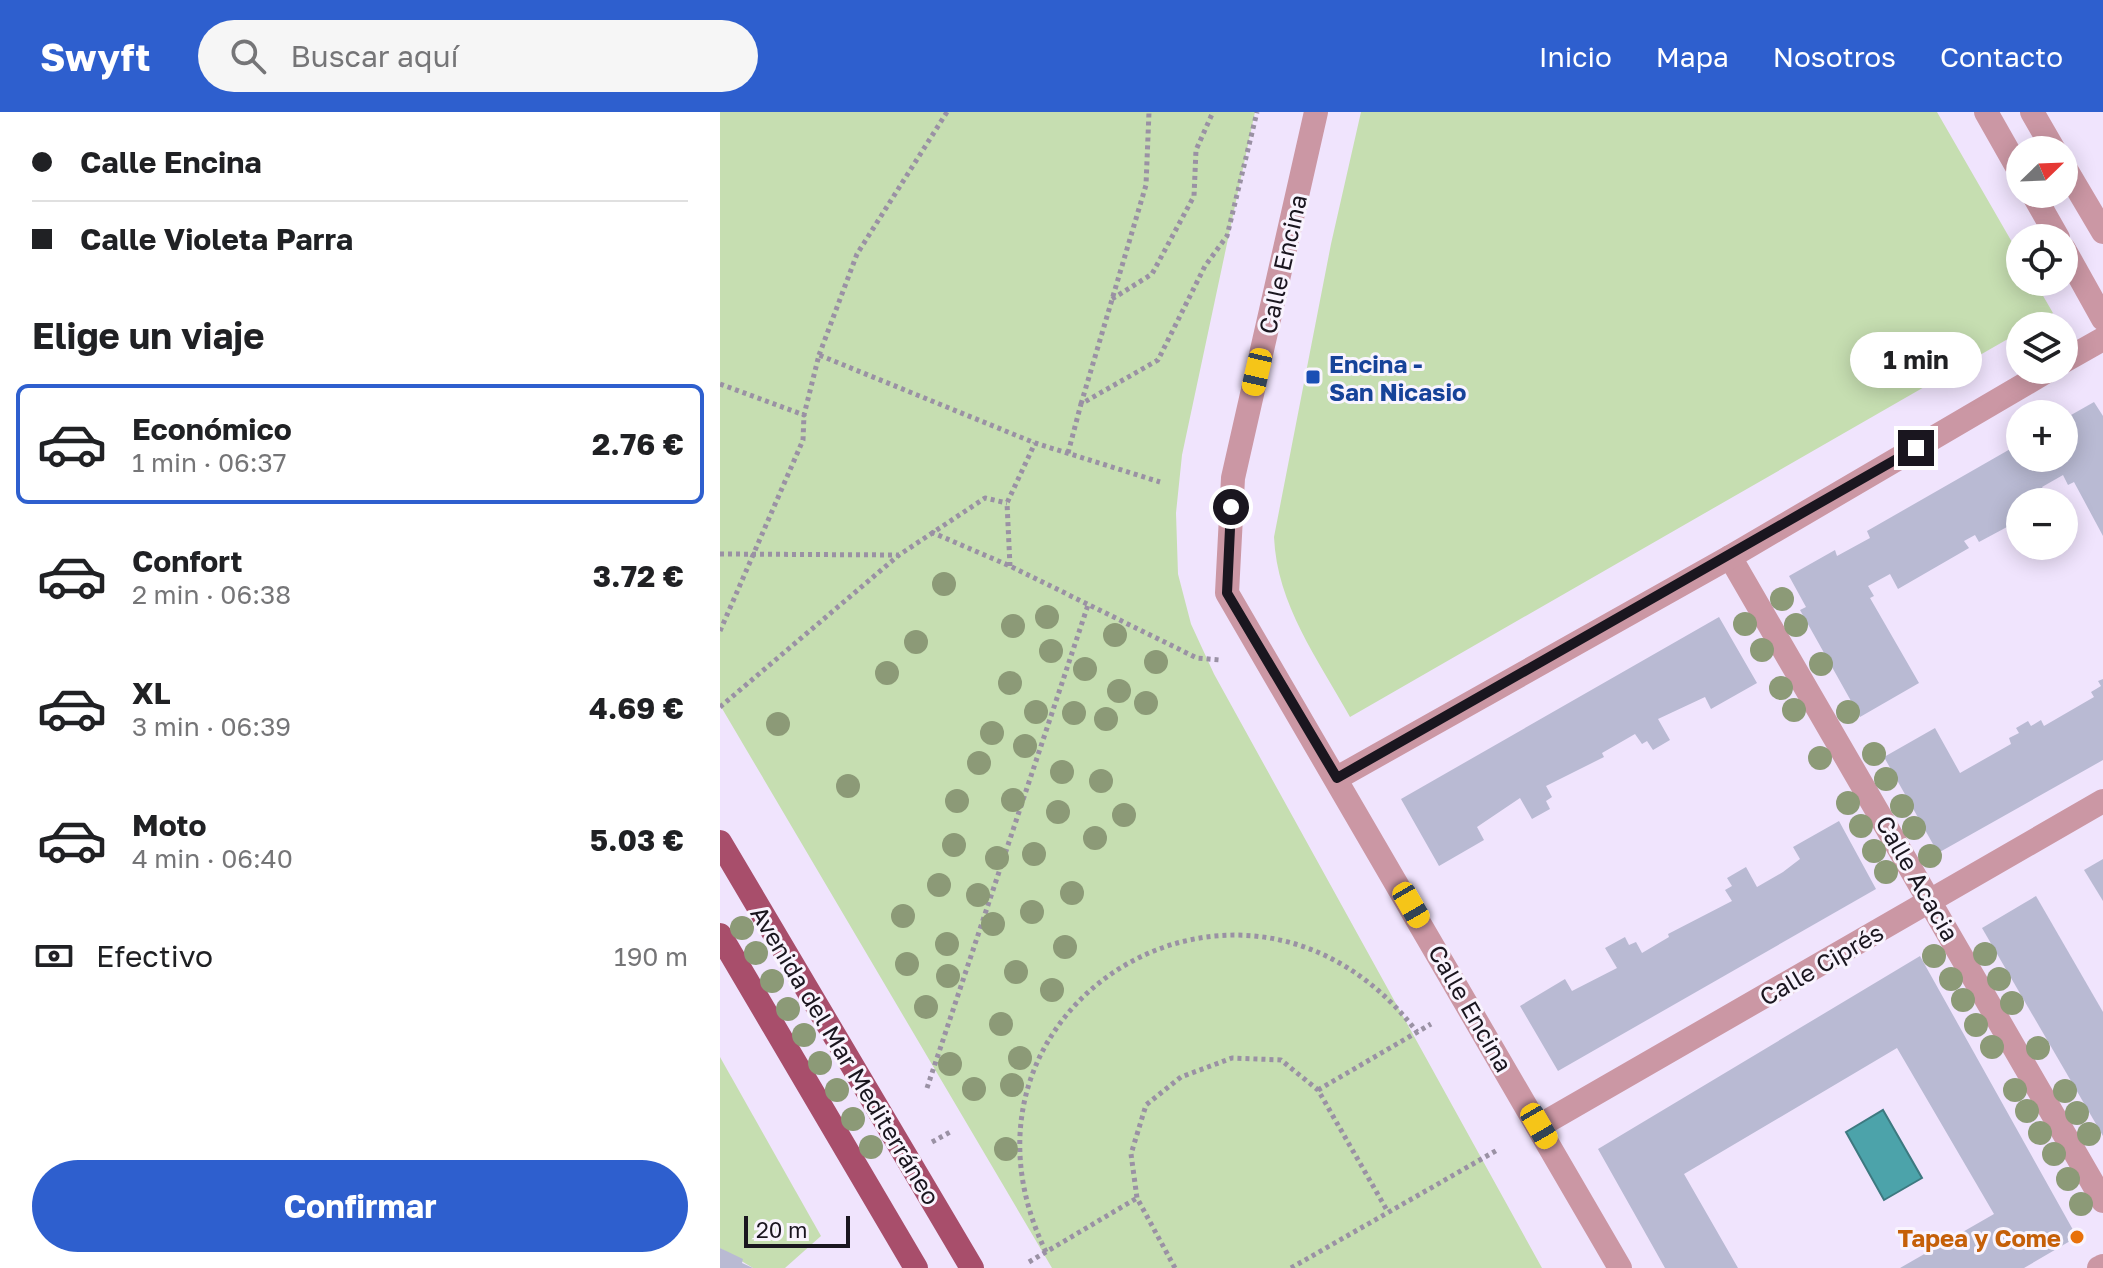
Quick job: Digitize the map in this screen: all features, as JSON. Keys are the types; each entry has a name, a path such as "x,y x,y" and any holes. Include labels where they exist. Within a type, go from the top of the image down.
{"main road":[{"name":"Avenida del Mar Mediterráneo","path":"720,842 972,1268"},
{"name":"Avenida del Mar Mediterráneo","path":"720,935 910,1266"}],"street":[{"name":"Calle Encina","path":"1316,112 1233,478 1227,593 1620,1268"},
{"path":"1986,112 2006,147"},
{"path":"2032,112 2046,136"},
{"path":"2078,190 2103,232"},
{"path":"2078,274 2103,319"},
{"path":"2078,353 2103,339"},
{"path":"1337,778 1730,557 2025,384"},
{"name":"Calle Acacia","path":"1730,557 2103,1201"},
{"name":"Calle Ciprés","path":"1539,1126 2103,801"}],"path":[{"path":"720,631 755,557 803,440 804,415 819,355 857,254 947,112"},
{"path":"1068,453 1146,185 1149,112"},
{"path":"1112,299 1152,274 1194,196 1196,150 1213,112"},
{"path":"1081,404 1158,360 1205,266 1227,236 1257,112"},
{"path":"819,355 1035,443 1160,482"},
{"path":"720,384 804,415"},
{"path":"1010,566 1007,503 1035,443"},
{"path":"720,707 899,555 931,532 985,498 1007,503"},
{"path":"931,532 1010,566 1197,658 1220,660"},
{"path":"720,554 755,557 899,555"},
{"path":"927,1088 1088,605"},
{"path":"1046,1252 1031,1221 1023,1189 1020,1135 1027,1092 1038,1061 1067,1015 1097,984 1123,965 1152,950 1195,938 1250,934 1283,939 1315,949 1345,964 1389,998 1417,1032"},
{"path":"1318,1090 1431,1024"},
{"path":"1175,1268 1137,1198 1131,1154 1146,1105 1181,1077 1232,1058 1281,1060 1318,1090 1388,1212"},
{"path":"923,1146 952,1131"},
{"path":"1295,1267 1499,1149"},
{"path":"1029,1262 1137,1198"}],"shaded area":[{"path":"720,112 1255,112 1182,455 1176,513 1178,574 1191,624 1214,674 1542,1268 1052,1268 720,705"},
{"path":"1361,112 1937,112 2006,232 2006,296 2043,296 2052,312 2006,312 2006,340 1350,717 1291,609 1277,562 1274,537 1331,244"},
{"path":"720,1057 821,1236 785,1268 753,1268 720,1248"},
{"path":"1883,1110 1922,1178 1884,1200 1846,1132"}],"building":[{"path":"2094,402 2103,416 2103,536 2078,488 2074,482 2068,485 2063,475 2043,488 2006,488 2006,528 1979,542 1975,535 1964,541 1969,548 1898,589 1890,574 1868,586 1874,596 1870,598 1919,683 1860,717 1800,610 1806,607 1789,576 1835,550 1837,556 1870,538 1867,531 2006,451 2006,472 2078,472 2078,411"},
{"path":"1719,617 1757,683 1711,709 1705,697 1658,719 1670,740 1653,750 1647,741 1642,744 1635,734 1602,753 1604,757 1546,786 1552,797 1546,801 1550,809 1532,819 1520,798 1477,827 1484,840 1439,866 1401,799"},
{"path":"2103,679 2103,760 1938,853 1884,757 1935,728 1960,773 2011,744 2009,738 2019,733 2016,728 2028,721 2031,726 2041,720 2044,726 2094,697 2091,692 2101,686 2098,681"},
{"path":"1839,821 1876,889 1558,1071 1520,1006 1565,979 1572,991 1617,968 1605,948 1625,937 1629,945 1636,942 1642,953 1669,937 1668,934 1732,901 1725,890 1732,886 1727,878 1746,867 1757,887 1783,872 1800,859 1793,847"},
{"path":"2103,859 2103,901 2084,870"},
{"path":"2036,896 2103,1012 2103,1136 1982,928"},
{"path":"1920,956 2077,1237 2024,1268 1900,1268 1994,1214 1897,1048 1684,1174 1738,1268 1665,1268 1598,1149"},
{"path":"720,1248 743,1259 742,1263 753,1268 720,1268"}],"place":[{"name":"Encina - San Nicasio","path":"1313,377"},
{"name":"Tapea y Come","path":"2077,1237"}],"route":[{"path":"1231,507 1227,593 1337,778 1730,557 1916,448"}]}
